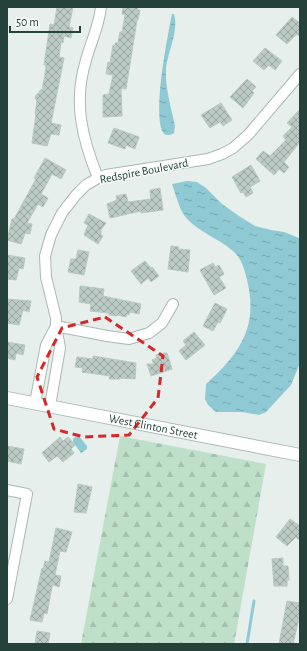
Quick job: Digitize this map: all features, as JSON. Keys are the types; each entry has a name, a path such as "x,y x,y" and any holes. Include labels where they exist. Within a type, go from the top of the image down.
{"street":[{"path":"98,178 83,136 80,114 80,92 83,70 95,34 101,7"},
{"name":"Redspire Boulevard","path":"50,406 60,348 56,318 46,277 44,256 51,235 62,213 86,185 98,178 111,174 208,159 234,148 248,135 300,74"},
{"path":"35,403 46,345 56,326 129,339 149,333 162,323 173,304"},
{"name":"West Clinton Street","path":"7,398 300,455"},
{"path":"7,490 27,494 7,599"}],"highlighted area":[{"path":"105,317 163,356 158,398 129,435 84,437 54,429 37,377 62,328"}],"green space":[{"path":"120,436 266,464 234,644 81,644"}],"water":[{"path":"172,14 174,14 175,27 173,41 167,61 166,83 175,126 174,133 165,134 160,124 159,107 164,61"},
{"path":"187,181 197,182 206,188 222,204 255,226 284,232 299,238 300,363 291,385 266,412 259,415 242,412 216,412 208,405 205,399 206,384 228,362 237,350 243,338 248,326 250,297 244,269 235,253 223,243 202,231 182,212 172,184"},
{"path":"78,435 87,446 87,449 81,453 73,442 73,439"}],"building":[{"path":"57,7 73,7 69,27 73,28 71,38 64,36 63,43 61,42 59,57 64,58 51,123 61,125 59,135 51,134 47,146 32,143 37,101 35,98 40,90 42,90 50,24 54,25"},
{"path":"123,7 138,7 137,10 140,10 137,20 126,89 121,88 122,116 103,117 103,95 109,94 113,75 106,74 108,62 110,63 113,45 115,46 115,43 118,43 120,32 122,32 125,15 122,14"},
{"path":"292,17 300,23 300,37 297,34 287,44 276,35"},
{"path":"265,48 282,61 275,70 269,65 264,70 253,61"},
{"path":"247,79 256,87 252,91 254,93 243,108 230,97"},
{"path":"221,103 232,120 223,126 220,122 210,128 201,115"},
{"path":"300,109 300,142 284,162 289,167 284,173 279,169 274,175 256,159 263,151 270,156 286,140 283,136 292,127 287,123"},
{"path":"114,128 139,137 135,149 126,145 125,149 108,143"},
{"path":"45,158 66,170 61,179 52,174 41,194 48,198 43,207 38,204 27,223 32,224 30,234 25,233 21,244 7,240 12,219 14,219 36,179 34,178"},
{"path":"251,165 260,181 250,187 253,193 246,197 243,192 241,193 232,177"},
{"path":"160,188 163,210 141,213 141,211 110,218 107,204 117,200 116,196 126,194 128,202 151,199 150,190"},
{"path":"89,214 106,223 101,230 101,235 103,236 98,244 84,235 88,225 84,223"},
{"path":"171,246 179,247 178,249 190,250 188,272 168,269"},
{"path":"78,250 89,252 84,275 68,272 71,259 76,259"},
{"path":"7,255 25,258 23,269 19,268 16,280 7,279"},
{"path":"145,261 159,276 151,282 148,278 141,284 131,271"},
{"path":"213,263 215,267 219,265 224,274 219,277 226,288 214,295 200,270"},
{"path":"80,286 104,289 103,296 141,304 139,314 130,312 126,317 90,311 91,304 79,302"},
{"path":"7,299 31,301 29,312 23,310 19,325 7,323"},
{"path":"215,303 227,309 220,323 218,322 213,331 203,326"},
{"path":"194,332 205,345 186,360 179,351 186,345 183,341"},
{"path":"7,342 25,345 23,355 16,353 15,360 7,358"},
{"path":"167,353 172,369 151,376 147,364 154,364 152,360 157,358 156,355"},
{"path":"93,356 136,363 135,379 109,379 110,376 82,372 83,368 75,367 77,357 93,359"},
{"path":"60,437 63,441 68,437 75,445 71,449 74,453 63,462 57,456 49,462 42,453"},
{"path":"7,446 24,449 21,464 7,461"},
{"path":"78,484 92,487 86,513 74,512"},
{"path":"290,519 300,526 300,541 296,537 287,546 276,537"},
{"path":"56,528 72,532 66,552 60,551 55,575 61,576 59,587 53,585 52,587 47,614 44,613 42,622 30,620 42,568 43,569 45,561 49,562"},
{"path":"283,558 283,566 288,566 289,580 287,580 287,586 274,586 272,559"},
{"path":"287,601 300,603 300,614 293,644 279,644"},
{"path":"37,631 50,633 48,644 35,644"}],"waterway":[{"path":"247,644 254,601"}]}
